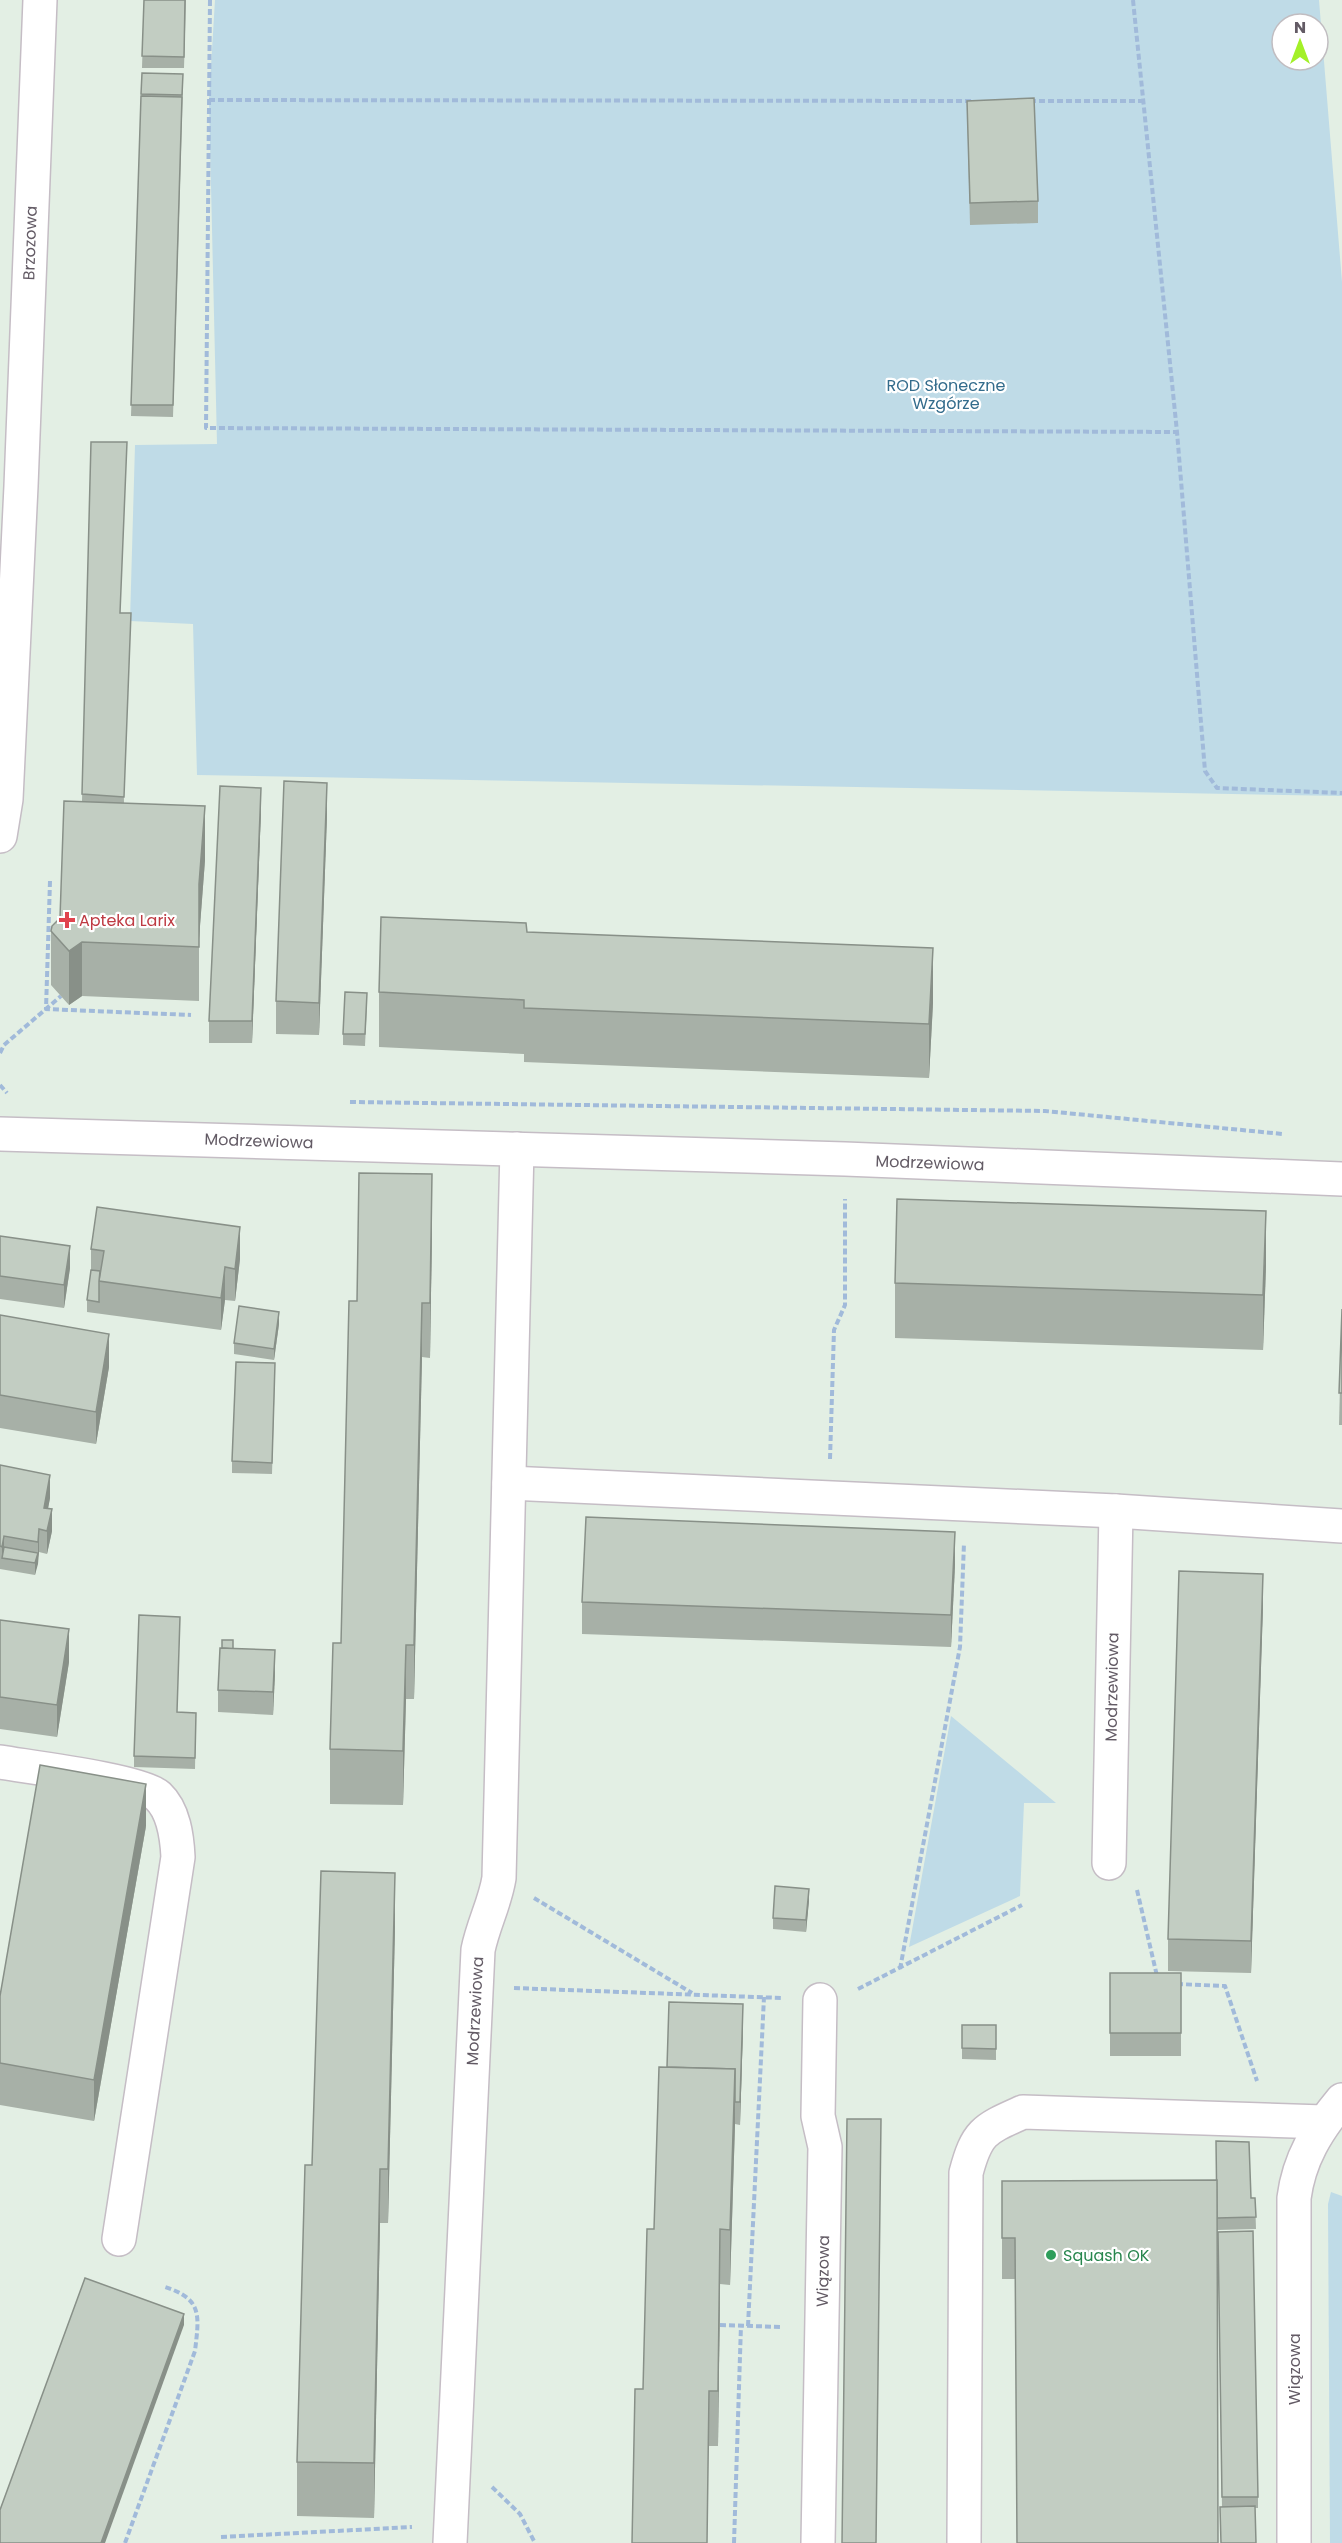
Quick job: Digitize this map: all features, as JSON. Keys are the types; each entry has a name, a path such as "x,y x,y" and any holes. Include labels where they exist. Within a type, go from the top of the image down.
{"street":[{"name":"Brzozowa","path":"0,836 6,799 11,485 40,0"},
{"name":"Modrzewiowa","path":"0,1134 845,1159 1342,1179"},
{"name":"Modrzewiowa","path":"450,2543 476,1987 480,1940 495,1900 499,1878 517,1149"},
{"path":"509,1483 1116,1511 1342,1526"},
{"name":"Modrzewiowa","path":"1109,1863 1116,1511"},
{"path":"0,1762 146,1788 167,1807 177,1834 178,1857 119,2239"},
{"name":"Wiązowa","path":"818,2543 825,2147 818,2116 820,2000"},
{"path":"964,2543 966,2174 971,2152 987,2128 1023,2112 1270,2119 1333,2111"},
{"name":"Wiązowa","path":"1294,2543 1294,2198 1297,2177 1305,2154 1333,2111"}],"path":[{"path":"210,0 206,428 1177,432"},
{"path":"1133,0 1177,432 1205,771 1217,788 1342,793"},
{"path":"209,100 975,101"},
{"path":"1023,101 1143,101"},
{"path":"46,1009 50,881"},
{"path":"0,1053 4,1045 61,996"},
{"path":"46,1009 191,1015"},
{"path":"343,1101 1055,1111 1284,1134"},
{"path":"829,1498 834,1329 845,1305 845,1159"},
{"path":"900,1969 960,1647 965,1531"},
{"path":"499,1878 694,1994"},
{"path":"1135,1880 1159,1983"},
{"path":"476,1987 837,1999 1022,1905"},
{"path":"1170,1984 1225,1986 1270,2119"},
{"path":"748,2326 764,1997"},
{"path":"125,2543 195,2351 198,2325 197,2312 192,2301 181,2293 165,2288"},
{"path":"720,2325 784,2327"},
{"path":"734,2543 741,2325"},
{"path":"488,2484 520,2514 535,2543"},
{"path":"221,2537 419,2526"}],"green space":[{"name":"ROD Słoneczne Wzgórze","path":"215,0 1319,0 1320,12 1270,12 1270,72 1325,72 1342,282 1342,796 197,775 193,624 130,621 135,445 217,444 209,100"},
{"path":"951,1716 1056,1803 1024,1803 1020,1896 909,1947"},
{"path":"1331,2192 1342,2196 1342,2543 1330,2543 1328,2204"}],"building":[{"path":"144,0 185,0 184,57 142,56"},
{"path":"142,73 183,74 182,95 141,94"},
{"path":"141,96 182,97 173,405 131,405"},
{"path":"1034,98 1038,201 970,203 967,101"},
{"path":"91,442 127,442 120,613 131,613 124,797 82,794"},
{"path":"284,781 327,783 319,1003 276,1001"},
{"path":"220,786 261,788 252,1021 209,1021"},
{"path":"64,801 205,806 199,884 199,947 82,942 69,951 51,931 52,926 60,918"},
{"path":"381,917 526,923 527,932 933,948 929,1024 524,1008 524,1000 379,992"},
{"path":"345,992 367,993 365,1034 343,1034"},
{"path":"359,1173 432,1174 430,1303 422,1303 414,1645 406,1645 403,1751 330,1749 333,1643 341,1643 349,1301 357,1301"},
{"path":"897,1199 1266,1211 1263,1295 895,1283"},
{"path":"97,1207 240,1227 235,1269 225,1267 221,1298 99,1281 104,1251 91,1249"},
{"path":"0,1236 70,1246 64,1285 0,1276"},
{"path":"91,1270 100,1271 99,1302 87,1300"},
{"path":"239,1306 279,1312 274,1349 234,1343"},
{"path":"1342,1309 1342,1393 1339,1393"},
{"path":"0,1315 109,1334 96,1412 0,1395"},
{"path":"236,1362 275,1363 272,1463 232,1461"},
{"path":"0,1465 50,1475 44,1508 52,1509 47,1531 39,1529 38,1542 4,1536 2,1547 0,1546"},
{"path":"586,1517 955,1532 951,1615 582,1602"},
{"path":"4,1547 38,1553 35,1563 2,1558"},
{"path":"1179,1571 1263,1574 1251,1941 1168,1939"},
{"path":"139,1615 180,1617 177,1712 196,1713 195,1758 134,1756"},
{"path":"0,1620 69,1629 57,1705 0,1697"},
{"path":"222,1640 233,1640 233,1649 222,1648"},
{"path":"220,1648 275,1650 273,1692 218,1690"},
{"path":"40,1765 146,1784 94,2080 0,2063 0,1996"},
{"path":"321,1871 395,1873 388,2169 380,2169 374,2463 297,2462 305,2165 312,2165"},
{"path":"775,1886 809,1889 806,1920 773,1918"},
{"path":"1110,1973 1181,1973 1181,2033 1110,2033"},
{"path":"669,2002 743,2004 740,2102 735,2102 735,2069 667,2067"},
{"path":"962,2025 996,2025 996,2049 962,2048"},
{"path":"659,2067 735,2069 730,2230 720,2229 718,2391 709,2391 707,2543 632,2543 635,2389 643,2389 647,2229 654,2229"},
{"path":"847,2119 881,2119 876,2543 842,2543"},
{"path":"1216,2141 1249,2142 1251,2198 1255,2198 1256,2217 1217,2218"},
{"path":"1217,2180 1218,2543 1017,2543 1015,2238 1002,2238 1002,2181"},
{"path":"1253,2231 1258,2497 1222,2497 1218,2232"},
{"path":"85,2278 184,2314 101,2543 0,2543 0,2510"},
{"path":"1255,2506 1256,2543 1221,2543 1220,2507"}],"place":[{"name":"Apteka Larix","path":"67,920"},
{"name":"Squash OK","path":"1051,2255"}]}
